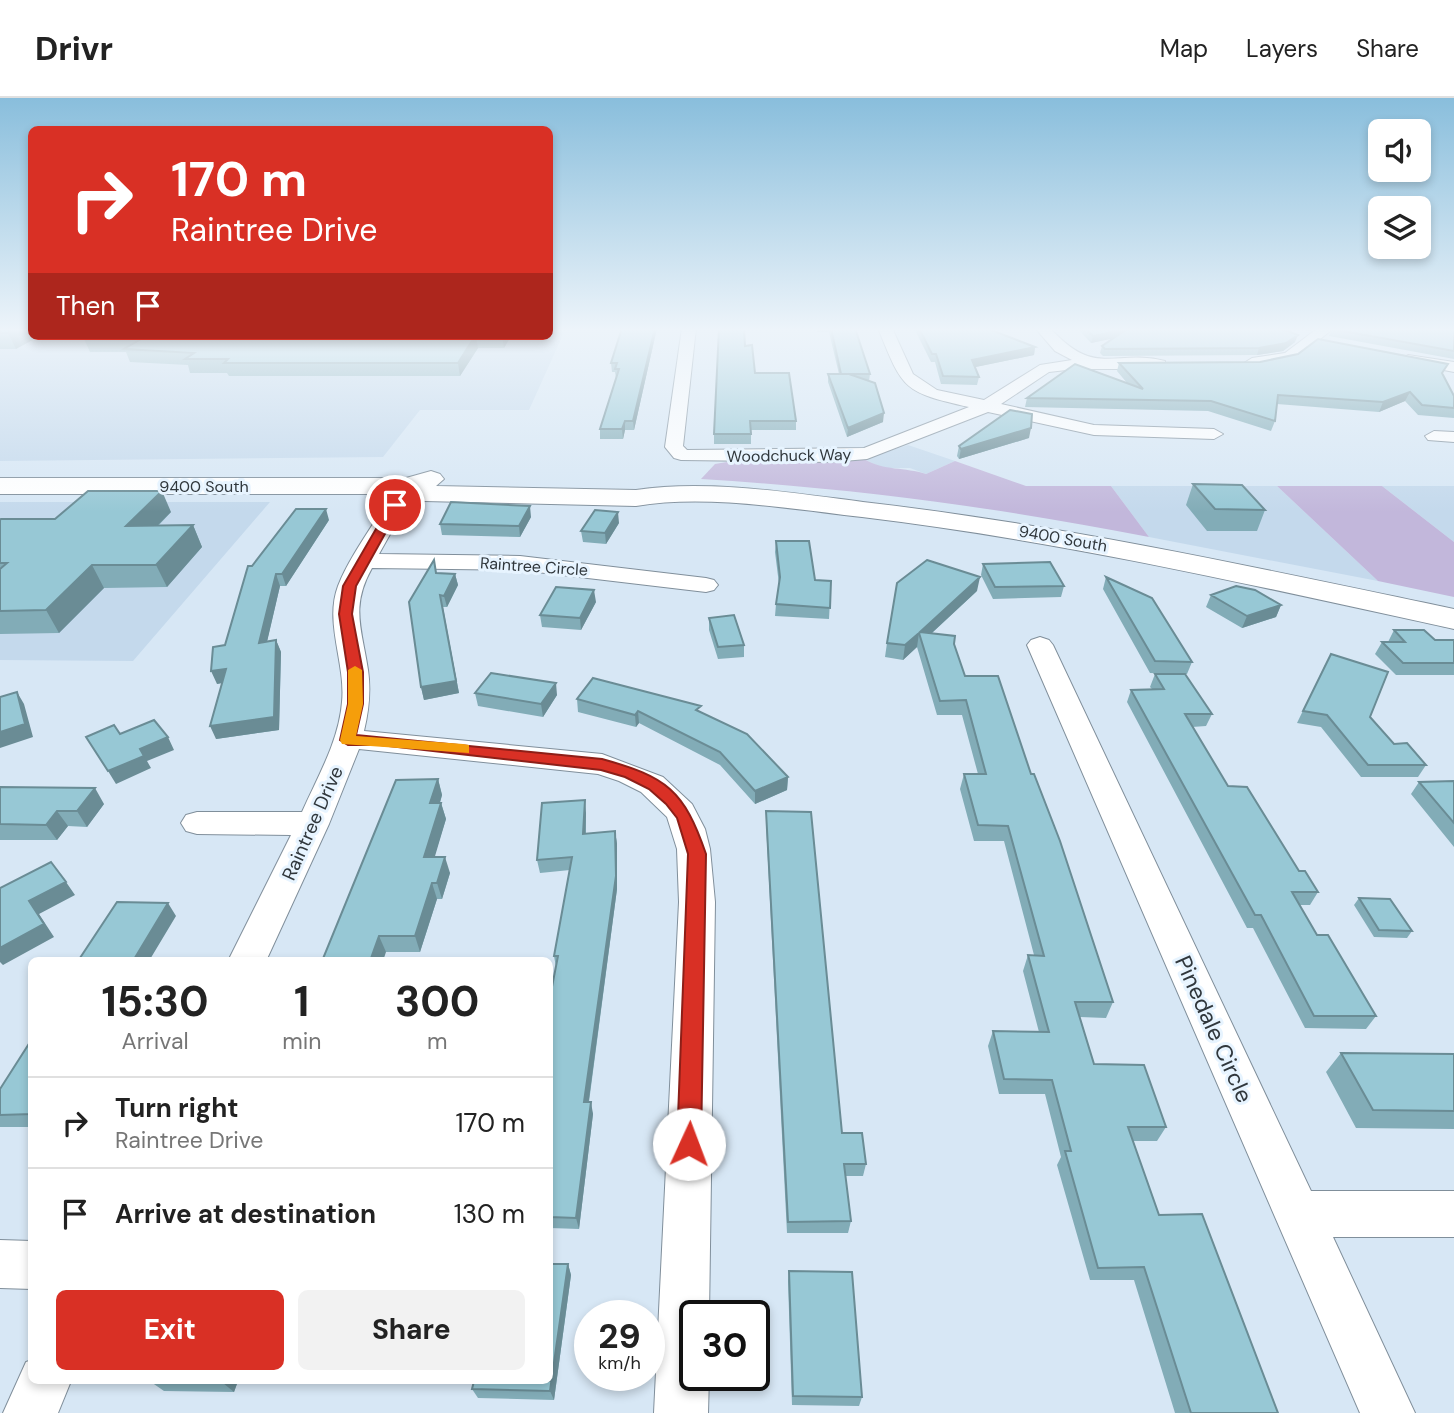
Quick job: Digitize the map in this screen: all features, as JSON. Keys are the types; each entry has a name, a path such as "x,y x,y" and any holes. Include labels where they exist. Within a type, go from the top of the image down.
{"main road":[{"name":"9400 South","path":"0,486 407,486 424,493 636,498 667,492 861,508 985,524 1190,562 1454,619"}],"street":[{"name":"Woodchuck Way","path":"681,389 674,447 681,454 831,456 867,453 985,407 1012,389"},
{"path":"923,389 985,407 1094,430 1213,434"},
{"path":"1434,436 1454,438"},
{"name":"Raintree Drive","path":"249,957 313,824 348,740 356,704 355,672 345,614 350,586 407,486"},
{"name":"Raintree Circle","path":"362,561 520,563 706,585"},
{"name":"Pinedale Circle","path":"1040,645 1388,1413"},
{"path":"348,740 380,740 602,764 631,773 654,785 685,816 697,854 697,902 681,1413"},
{"path":"197,823 313,824"},
{"path":"1298,1214 1454,1214"},
{"path":"0,1264 28,1265"},
{"path":"30,1413 44,1384"}],"shaded area":[{"path":"0,389 538,389 529,410 420,410 383,457 0,461"},
{"path":"908,445 955,461 926,474 910,468 882,468 864,459"},
{"path":"864,459 879,465 926,474 955,461 1026,486 1111,486 1149,537 926,500 701,479 715,464 727,462"},
{"path":"1111,486 1277,486 1378,581 1149,537"},
{"path":"1277,486 1382,486 1454,542 1454,597 1378,581"},
{"path":"1382,486 1454,486 1454,542"},
{"path":"0,502 270,502 133,661 0,660"}],"building":[{"path":"613,389 640,389 633,421 625,421 622,429 600,429"},
{"path":"716,389 791,389 796,421 750,421 751,434 714,434"},
{"path":"834,389 877,389 884,413 848,428"},
{"path":"1039,389 1451,389 1454,396 1454,408 1422,405 1410,392 1383,402 1278,395 1275,421 1211,401 1027,398"},
{"path":"1010,410 1032,414 1031,428 961,449 959,446"},
{"path":"1193,484 1242,485 1265,510 1215,509"},
{"path":"88,491 162,491 126,526 193,525 156,565 92,565 46,610 0,611 0,569 7,563 0,563 0,520 55,519"},
{"path":"451,502 530,506 519,526 440,524"},
{"path":"296,509 326,509 282,574 276,574 259,643 276,640 274,717 210,726 226,669 211,671 213,647 225,645 248,566 252,566"},
{"path":"595,510 618,512 605,533 581,531"},
{"path":"776,541 809,541 815,580 831,581 830,608 776,604 780,577"},
{"path":"434,560 436,573 455,574 444,596 440,595 456,681 421,687 409,602"},
{"path":"927,560 980,577 920,632 955,636 954,644 965,676 998,676 1031,774 1034,774 1060,841 1113,1002 1075,1002 1094,1064 1144,1065 1166,1127 1128,1127 1159,1215 1202,1214 1278,1413 1191,1413 1144,1267 1098,1268 1065,1151 1071,1151 1052,1080 1004,1079 993,1031 1049,1032 1028,955 1044,956 1008,826 978,825 964,774 986,774 966,700 940,701 919,633 905,645 887,643 897,583"},
{"path":"1050,562 1064,586 995,587 983,564"},
{"path":"1106,577 1152,598 1192,662 1155,661"},
{"path":"1236,586 1255,590 1281,605 1247,616 1211,595"},
{"path":"556,587 594,590 580,618 540,615"},
{"path":"734,615 744,645 718,647 709,618"},
{"path":"1394,630 1424,630 1435,640 1454,640 1454,663 1403,663 1382,642 1405,642"},
{"path":"1331,654 1388,672 1370,717 1394,744 1407,743 1426,765 1368,765 1327,715 1303,711"},
{"path":"491,673 556,683 541,704 475,693"},
{"path":"1155,674 1185,674 1212,714 1185,714 1228,786 1247,787 1299,871 1305,871 1318,892 1292,892 1317,935 1328,935 1376,1016 1314,1016 1261,915 1255,915 1131,690 1164,689"},
{"path":"593,678 701,706 696,710 747,734 788,777 755,791 720,752 638,711 635,715 577,699"},
{"path":"17,692 25,724 0,732 0,697"},
{"path":"154,720 168,737 140,749 144,756 108,771 86,737 114,725 120,734"},
{"path":"438,779 430,803 441,803 424,857 445,857 437,883 432,883 415,936 379,936 371,957 324,957 396,780"},
{"path":"1454,781 1454,823 1419,782"},
{"path":"0,787 95,788 77,811 57,811 46,825 0,824"},
{"path":"585,800 583,834 615,831 616,876 584,1102 591,1102 576,1218 553,1217 553,982 558,956 554,956 572,857 537,860 542,803"},
{"path":"766,811 811,812 842,1133 862,1133 866,1164 844,1164 851,1221 788,1222"},
{"path":"51,862 66,882 29,901 44,924 0,948 0,888"},
{"path":"1359,898 1390,899 1412,931 1379,930"},
{"path":"117,902 168,903 135,957 81,957"},
{"path":"28,1045 28,1114 0,1115 0,1089"},
{"path":"1341,1053 1454,1054 1454,1111 1373,1110"},
{"path":"553,1264 568,1264 553,1370"},
{"path":"789,1271 852,1272 862,1397 793,1396"},
{"path":"473,1384 551,1384 550,1391 472,1389"}],"slow traffic":[{"path":"355,670 356,704 348,740 380,740 463,749"}],"route":[{"path":"395,505 350,586 345,614 355,672 356,704 348,740 380,740 602,764 631,773 654,785 672,800 685,816 693,834 697,854 689,1144"}]}
